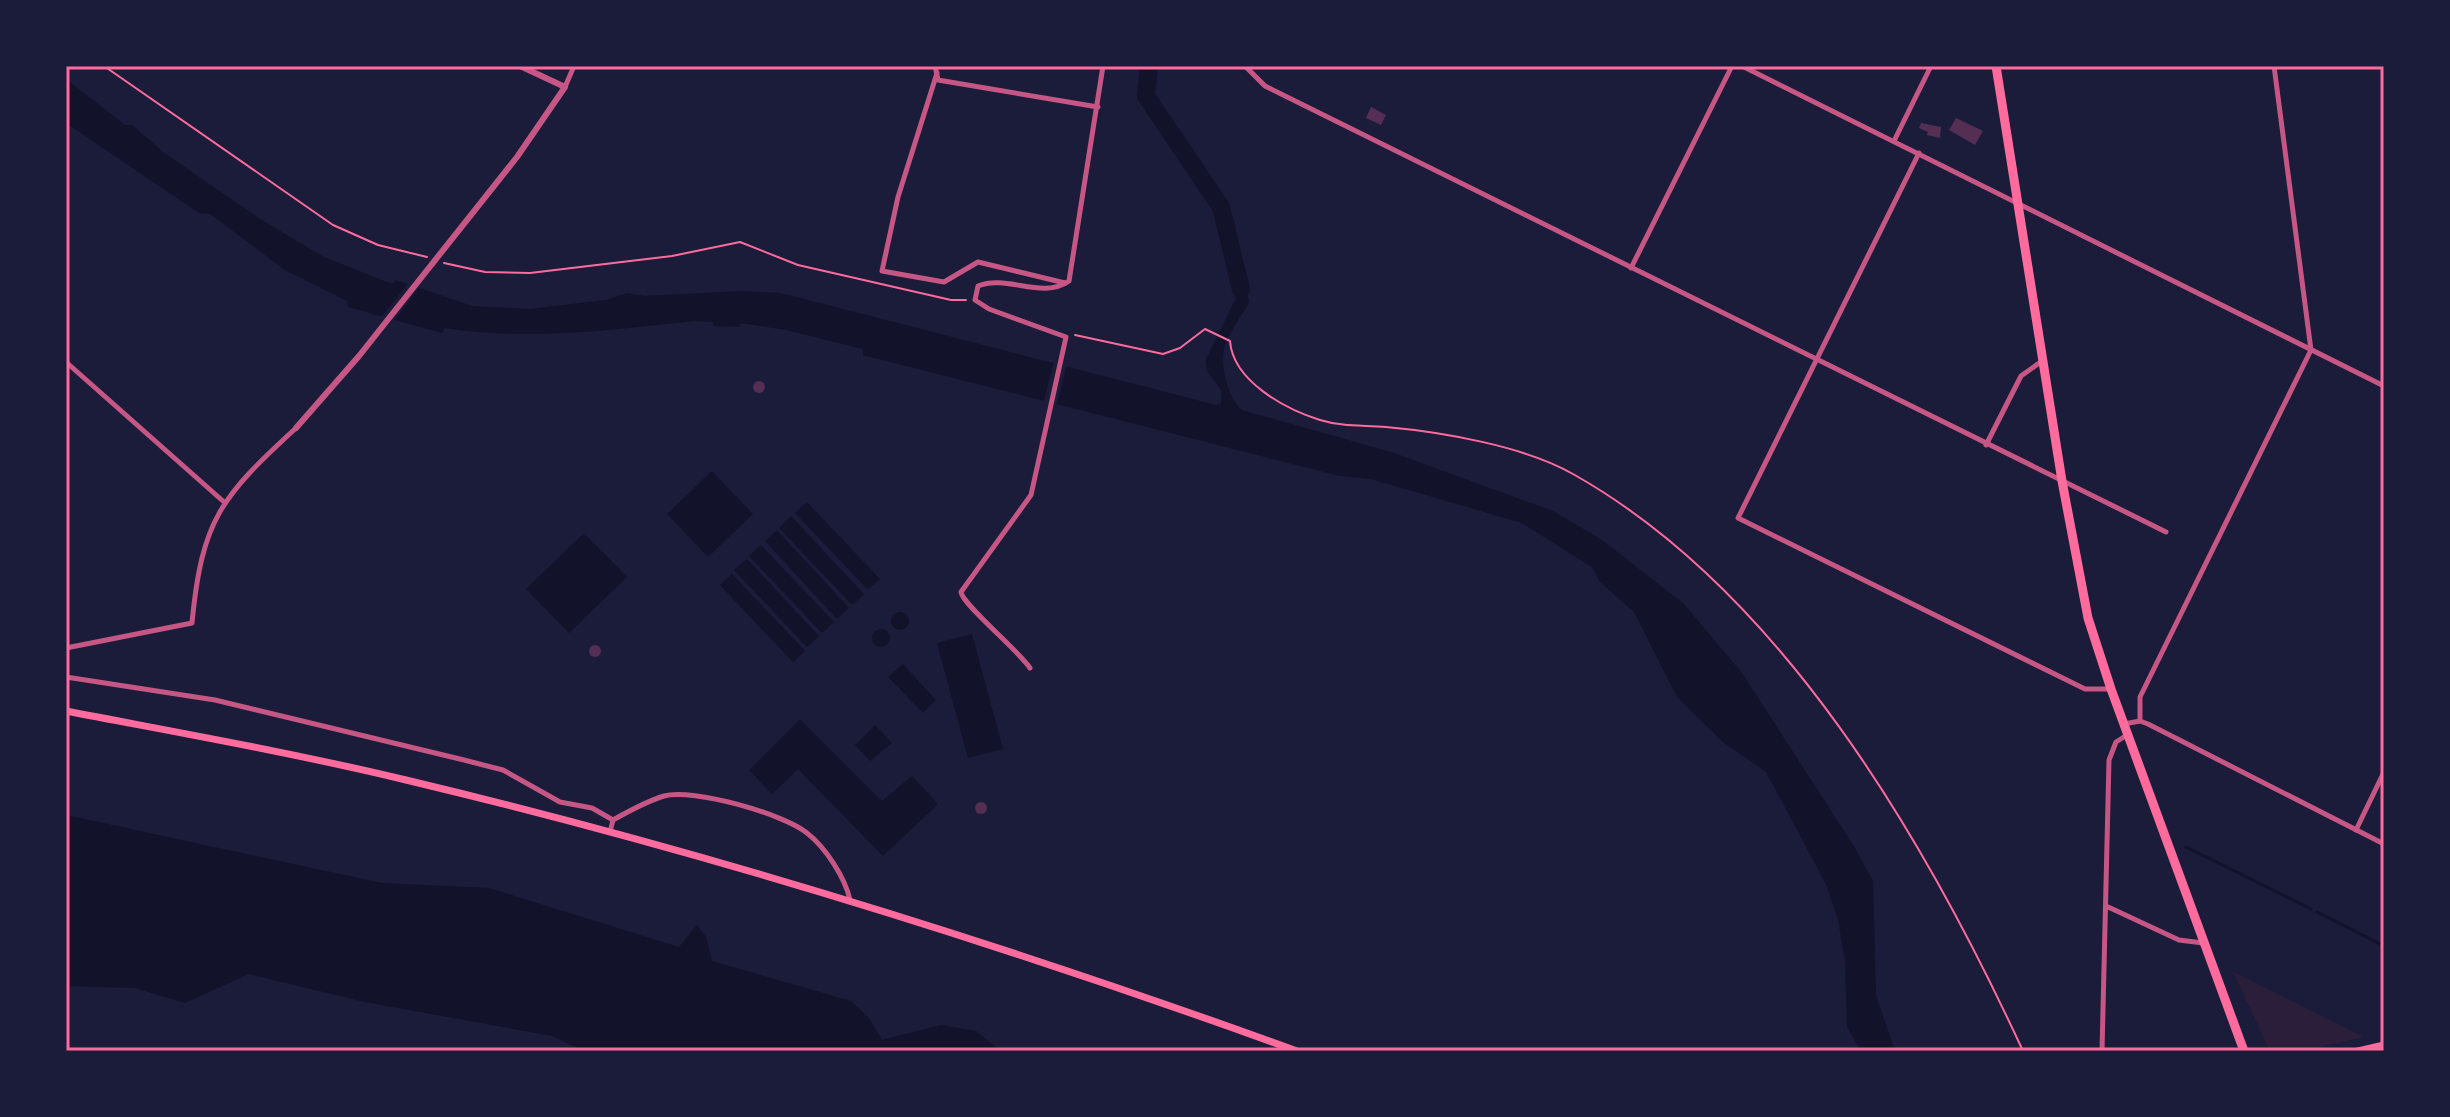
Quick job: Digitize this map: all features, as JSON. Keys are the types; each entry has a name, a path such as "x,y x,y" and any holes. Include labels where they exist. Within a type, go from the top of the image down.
{"highway":[{"path":"1996,66 2062,481 2088,618 2127,735 2244,1051"}],"main road":[{"path":"66,711 347,766 610,832 850,900 1073,971 1297,1051"},
{"path":"2358,1051 2384,1045"}],"street":[{"path":"520,66 565,87"},
{"path":"66,648 192,623 204,541 224,502 256,465 296,428 370,342 524,148 565,87 574,66"},
{"path":"1030,668 1002,634 965,604 961,592 1031,495 1066,337 989,309 975,300 975,289 984,283 1045,288 1066,284 1072,274 1103,66"},
{"path":"1245,66 1265,86 2166,532"},
{"path":"1631,268 1732,66"},
{"path":"1742,66 2384,386"},
{"path":"1894,141 1931,66"},
{"path":"2140,721 2140,697 2311,350 2274,66"},
{"path":"936,69 938,80 1098,107"},
{"path":"936,69 898,197 882,271 944,282 972,263 987,262 1066,284"},
{"path":"1919,153 1738,518 2085,689 2111,689"},
{"path":"1986,445 2021,376 2044,360"},
{"path":"66,362 224,502"},
{"path":"66,677 215,700 503,770 560,802 592,808 613,820"},
{"path":"2124,724 2140,721 2384,844"},
{"path":"2102,1051 2109,760 2116,742 2127,735"},
{"path":"2356,830 2384,772"},
{"path":"613,820 666,795 690,795 758,812 808,833 844,882 850,900"},
{"path":"610,832 613,820"},
{"path":"2106,906 2179,940 2203,943"}],"path":[{"path":"104,66 333,225 378,245 425,256"},
{"path":"442,262 485,272 530,273 672,256 740,242 798,265 951,300 975,300"},
{"path":"1066,337 1078,335 1163,354 1180,348 1201,329 1213,332 1230,341 1231,356 1260,389 1290,408 1319,420 1482,443 1546,460 1595,486 1678,544 1711,574 1787,661 1857,756 1921,855 1967,936 2023,1051"}],"shaded area":[{"path":"66,79 125,125 132,125 163,152 260,219 324,257 392,284 396,280 472,306 530,309 605,300 628,293 644,296 742,291 781,293 1216,405 1221,403 1222,391 1207,371 1206,359 1236,298 1233,281 1238,258 1249,302 1226,343 1223,365 1229,390 1242,410 1391,452 1553,511 1602,540 1684,604 1742,673 1873,881 1876,996 1895,1051 1861,1051 1847,1027 1845,962 1838,919 1825,882 1766,772 1723,742 1677,697 1634,612 1599,581 1593,568 1522,523 1371,479 1340,476 863,355 863,349 787,330 740,323 739,327 714,326 713,322 694,321 570,333 508,334 445,328 442,333 348,307 347,301 285,270 210,214 199,213 66,123"},
{"path":"712,471 753,514 708,557 667,514"},
{"path":"807,502 880,579 868,590 795,513"},
{"path":"791,516 864,594 852,605 779,528"},
{"path":"777,530 849,608 837,619 765,541"},
{"path":"584,533 627,577 569,633 526,589"},
{"path":"761,545 834,622 822,633 749,556"},
{"path":"747,559 819,636 807,647 734,570"},
{"path":"732,574 805,651 793,662 720,585"},
{"path":"896,612 904,612 909,621 907,628 896,630 891,625 891,617"},
{"path":"877,629 885,629 890,638 888,645 877,647 872,642 872,634"},
{"path":"972,634 1003,749 968,758 937,643"},
{"path":"903,664 936,700 923,713 888,677"},
{"path":"800,719 882,801 912,776 938,804 883,856 798,769 772,794 749,770"},
{"path":"875,725 892,743 870,761 855,745"},
{"path":"66,815 382,883 489,888 679,947 697,925 706,937 712,961 851,1001 869,1018 882,1040 941,1025 976,1031 1001,1051 584,1051 552,1036 365,1002 249,974 185,1003 135,988 66,986"},
{"path":"2233,972 2364,1037 2302,1051 2270,1051"}],"pier":[{"path":"411,280 423,283 392,323 379,320"},
{"path":"1055,358 1068,361 1056,407 1043,404"}],"building":[{"path":"1371,107 1386,115 1381,125 1366,118"},
{"path":"1956,118 1983,131 1975,145 1949,130"},
{"path":"1921,123 1941,127 1940,138 1927,135 1928,132 1919,128"},
{"path":"759,381 765,387 759,393 753,387"},
{"path":"595,645 601,651 595,657 589,651"},
{"path":"981,802 987,808 981,814 975,808"}],"waterway":[{"path":"1149,66 1146,96 1221,207 1241,289"},
{"path":"2186,847 2311,909"},
{"path":"2317,912 2384,946"}]}
